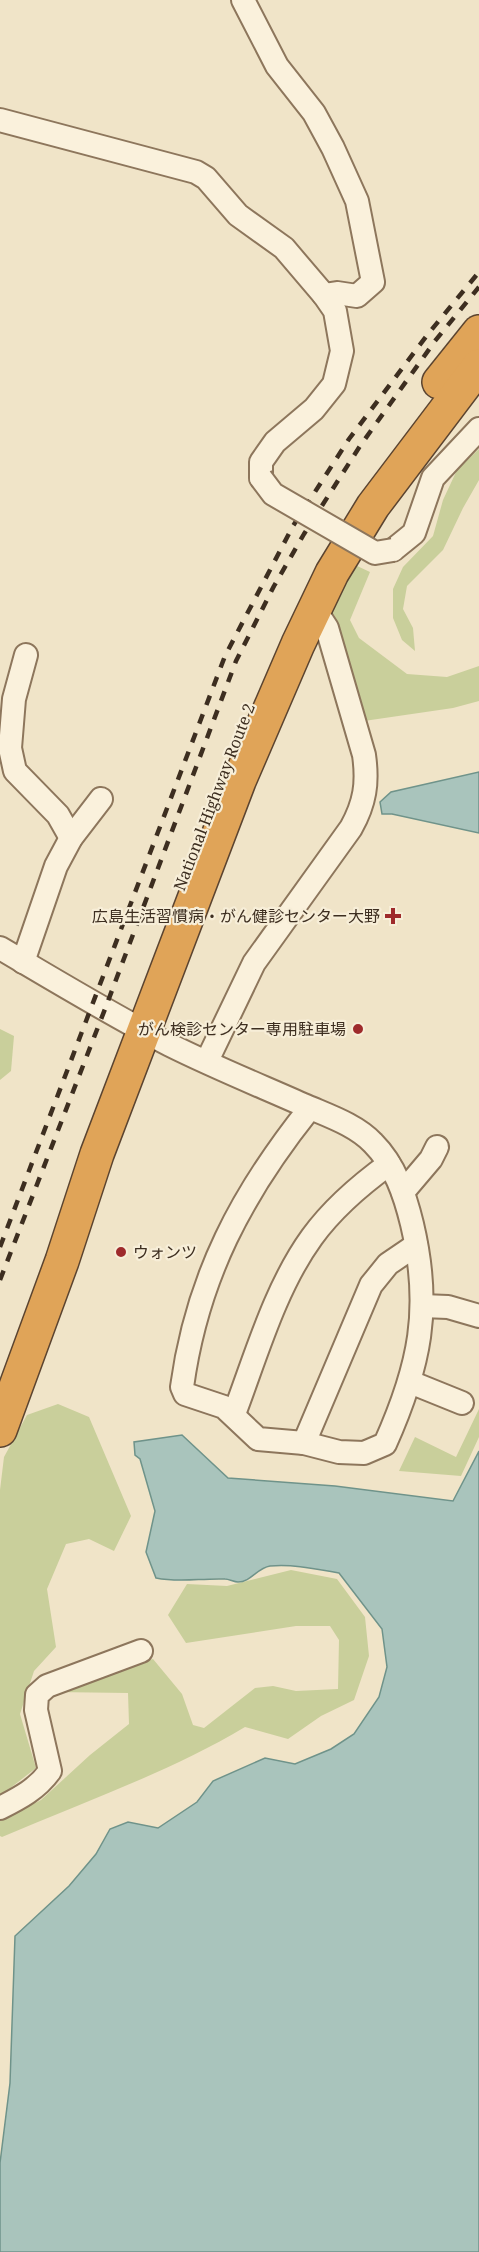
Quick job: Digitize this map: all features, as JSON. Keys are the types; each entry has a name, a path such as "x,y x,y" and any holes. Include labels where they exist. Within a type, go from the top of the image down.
{"highway":[{"name":"National Highway Route 2","path":"0,1368 136,1026 314,608 373,506 475,353"},
{"name":"National Highway Route 2","path":"0,1430 69,1239 136,1026 222,773 297,596 327,539 362,484 475,353"}],"street":[{"path":"243,0 277,66 314,113 357,201 373,282 357,296 337,293 324,295"},
{"path":"0,120 196,172 206,178 238,215 284,248 324,295 335,311 342,351 334,384 315,409 274,442 261,462 261,478 273,494 375,553 393,550 414,534 433,478 479,429"},
{"path":"207,1061 254,963 351,828 366,793 367,774 364,755 327,627 314,608"},
{"path":"26,655 14,699 10,748 15,771 58,815 71,837"},
{"path":"23,962 56,866 71,837 101,799"},
{"path":"0,948 136,1026 207,1061 310,1108 360,1132 385,1158 403,1192 416,1245 422,1306 418,1346 410,1382 385,1444 364,1453 339,1452 304,1443 258,1439 224,1407 185,1394 182,1387 185,1360 194,1322 209,1273 257,1179 310,1108"},
{"path":"403,1192 431,1159 437,1146"},
{"path":"234,1414 278,1300 293,1268 312,1237 334,1210 385,1158"},
{"path":"304,1443 371,1285 388,1264 416,1245"},
{"path":"422,1306 448,1307 479,1316"},
{"path":"410,1382 462,1403"},
{"path":"0,1808 21,1798 41,1783 50,1771 36,1710 37,1695 47,1686 141,1651"}],"green space":[{"path":"479,449 479,480 443,550 407,586 403,609 413,628 415,651 402,640 393,618 393,589 403,567 433,536 443,500 457,470"},
{"path":"355,565 370,572 350,620 359,638 407,674 447,677 479,666 479,701 453,708 364,721 329,612"},
{"path":"0,1029 14,1036 11,1071 0,1080"},
{"path":"58,1404 89,1417 131,1516 114,1551 89,1539 66,1544 47,1589 56,1647 34,1671 20,1714 36,1768 0,1796 0,1490 4,1457 27,1415"},
{"path":"479,1409 479,1437 461,1476 399,1471 415,1437 456,1457"},
{"path":"291,1570 337,1579 365,1617 369,1656 354,1700 321,1716 288,1739 245,1727 156,1773 0,1836 0,1821 41,1800 90,1755 129,1724 128,1693 54,1692 153,1659 182,1694 193,1725 204,1728 255,1688 273,1686 296,1691 338,1689 339,1640 330,1626 296,1626 186,1643 168,1615 187,1584 227,1586"}],"water":[{"path":"479,772 479,833 392,814 382,814 380,802 391,792"},
{"path":"182,1435 228,1478 335,1486 453,1501 479,1451 479,2252 0,2252 0,2163 10,2083 15,1936 69,1886 96,1854 110,1829 128,1822 158,1828 197,1802 213,1781 265,1758 295,1764 331,1749 354,1734 379,1697 387,1667 382,1629 339,1573 305,1567 270,1566 261,1569 247,1580 238,1582 225,1579 156,1578 146,1552 155,1511 140,1459 135,1455 134,1442"}],"railway":[{"path":"0,1247 225,656 293,526 349,439 428,334 479,272"},
{"path":"0,1280 236,661 274,586 360,446 435,341 479,287"}],"place":[{"name":"広島生活習慣病・がん健診センター大野","path":"393,916"},
{"name":"がん検診センター専用駐車場","path":"358,1029"},
{"name":"ウォンツ","path":"121,1252"}]}
